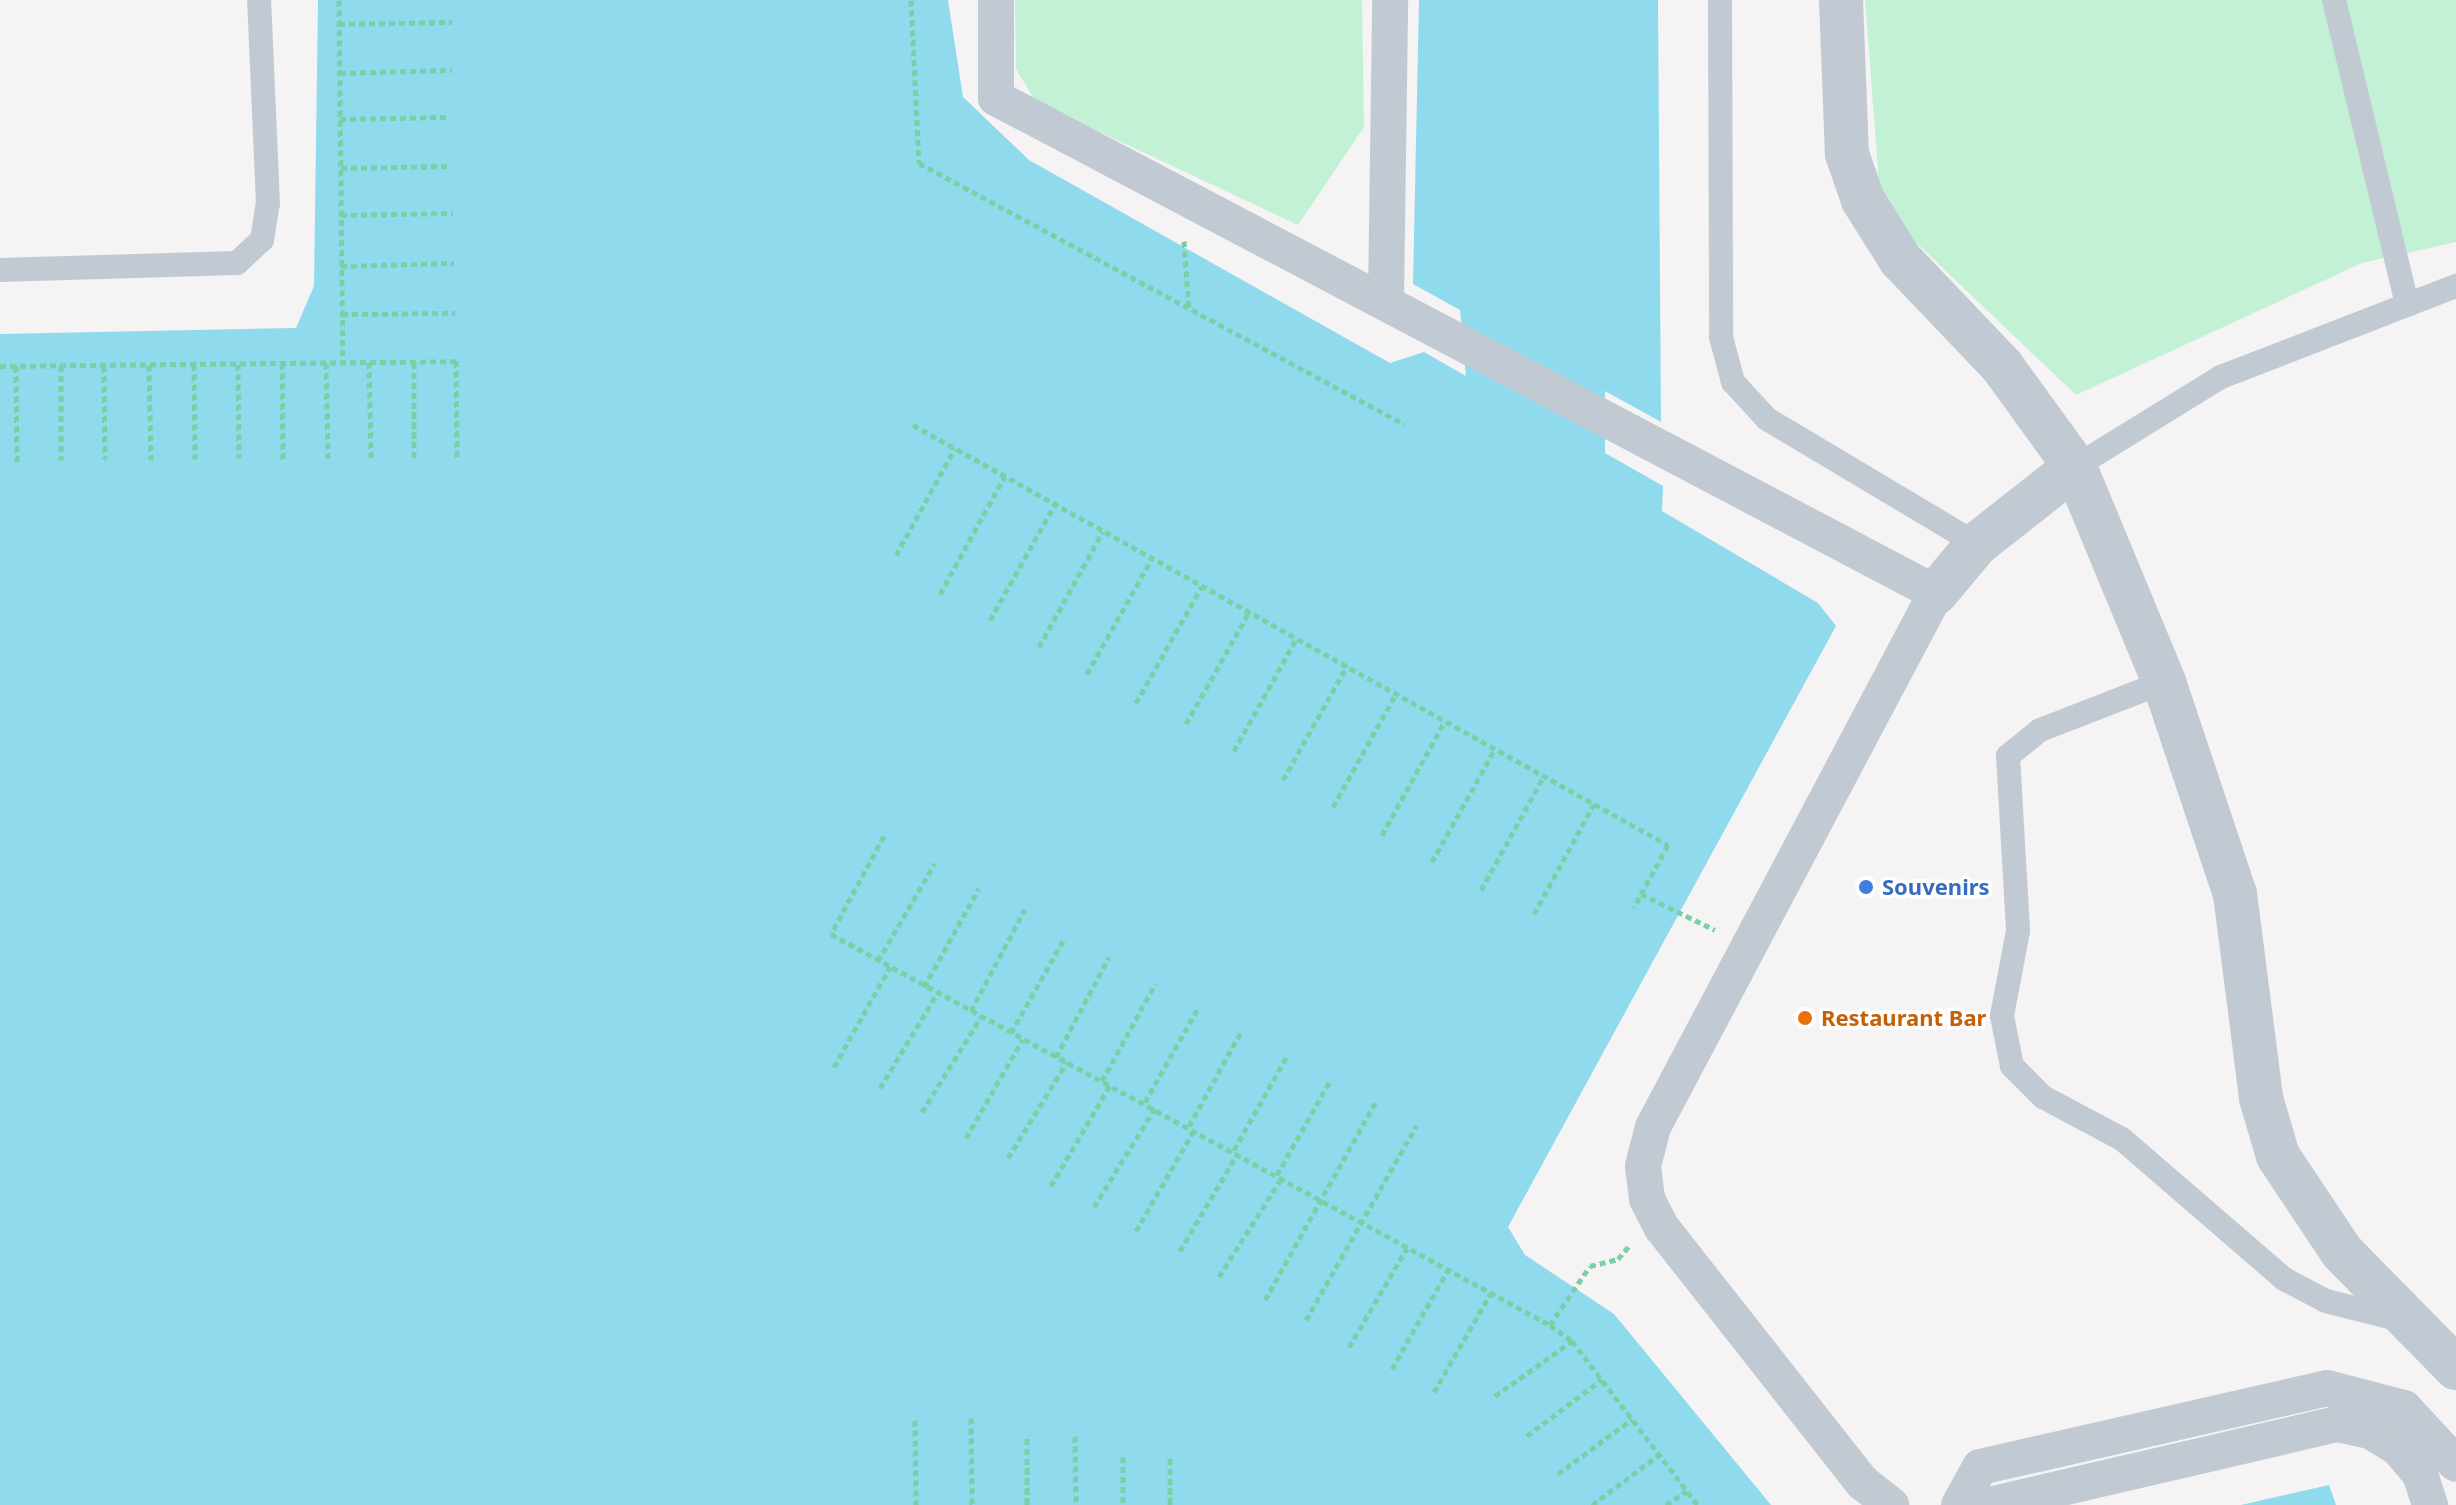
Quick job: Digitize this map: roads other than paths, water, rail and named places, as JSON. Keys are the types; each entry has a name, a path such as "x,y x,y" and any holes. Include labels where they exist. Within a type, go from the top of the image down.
{"street":[{"path":"996,0 996,98 1386,300 1605,422 1936,593"},
{"path":"1386,300 1390,0"},
{"path":"1841,0 1847,154 1863,200 1900,259 2002,366 2075,467 2164,682 2235,894 2261,1098 2278,1156 2342,1252 2456,1368"},
{"path":"1891,1505 1863,1483 1662,1228 1643,1166 1649,1134 1936,593 1977,544 2075,467"},
{"path":"1959,1505 1980,1467 2327,1388 2372,1394 2414,1413 2456,1464"},
{"path":"1989,1505 2337,1424 2370,1431 2398,1448 2420,1474 2430,1505"}],"lane":[{"path":"0,270 225,265 262,240 268,204 259,0"},
{"path":"1720,0 1721,337 1733,382 1767,419 1977,544"},
{"path":"2334,0 2407,304"},
{"path":"2075,467 2221,377 2456,286"},
{"path":"2164,682 2031,734 2008,756 2018,931 2002,1016 2012,1066 2043,1097 2122,1139 2284,1279 2326,1301 2407,1321"}],"water":[{"path":"318,0 948,0 963,97 1029,160 1390,363 1424,352 1466,376 1460,310 1413,284 1419,0 1658,0 1661,422 1605,391 1605,453 1663,486 1662,511 1818,603 1836,626 1508,1227 1525,1255 1614,1314 1771,1505 0,1505 0,334 296,328 314,286"},
{"path":"2329,1485 2336,1505 2241,1505"}],"place":[{"name":"Souvenirs","path":"1866,887"},
{"name":"Restaurant Bar","path":"1805,1018"}]}
